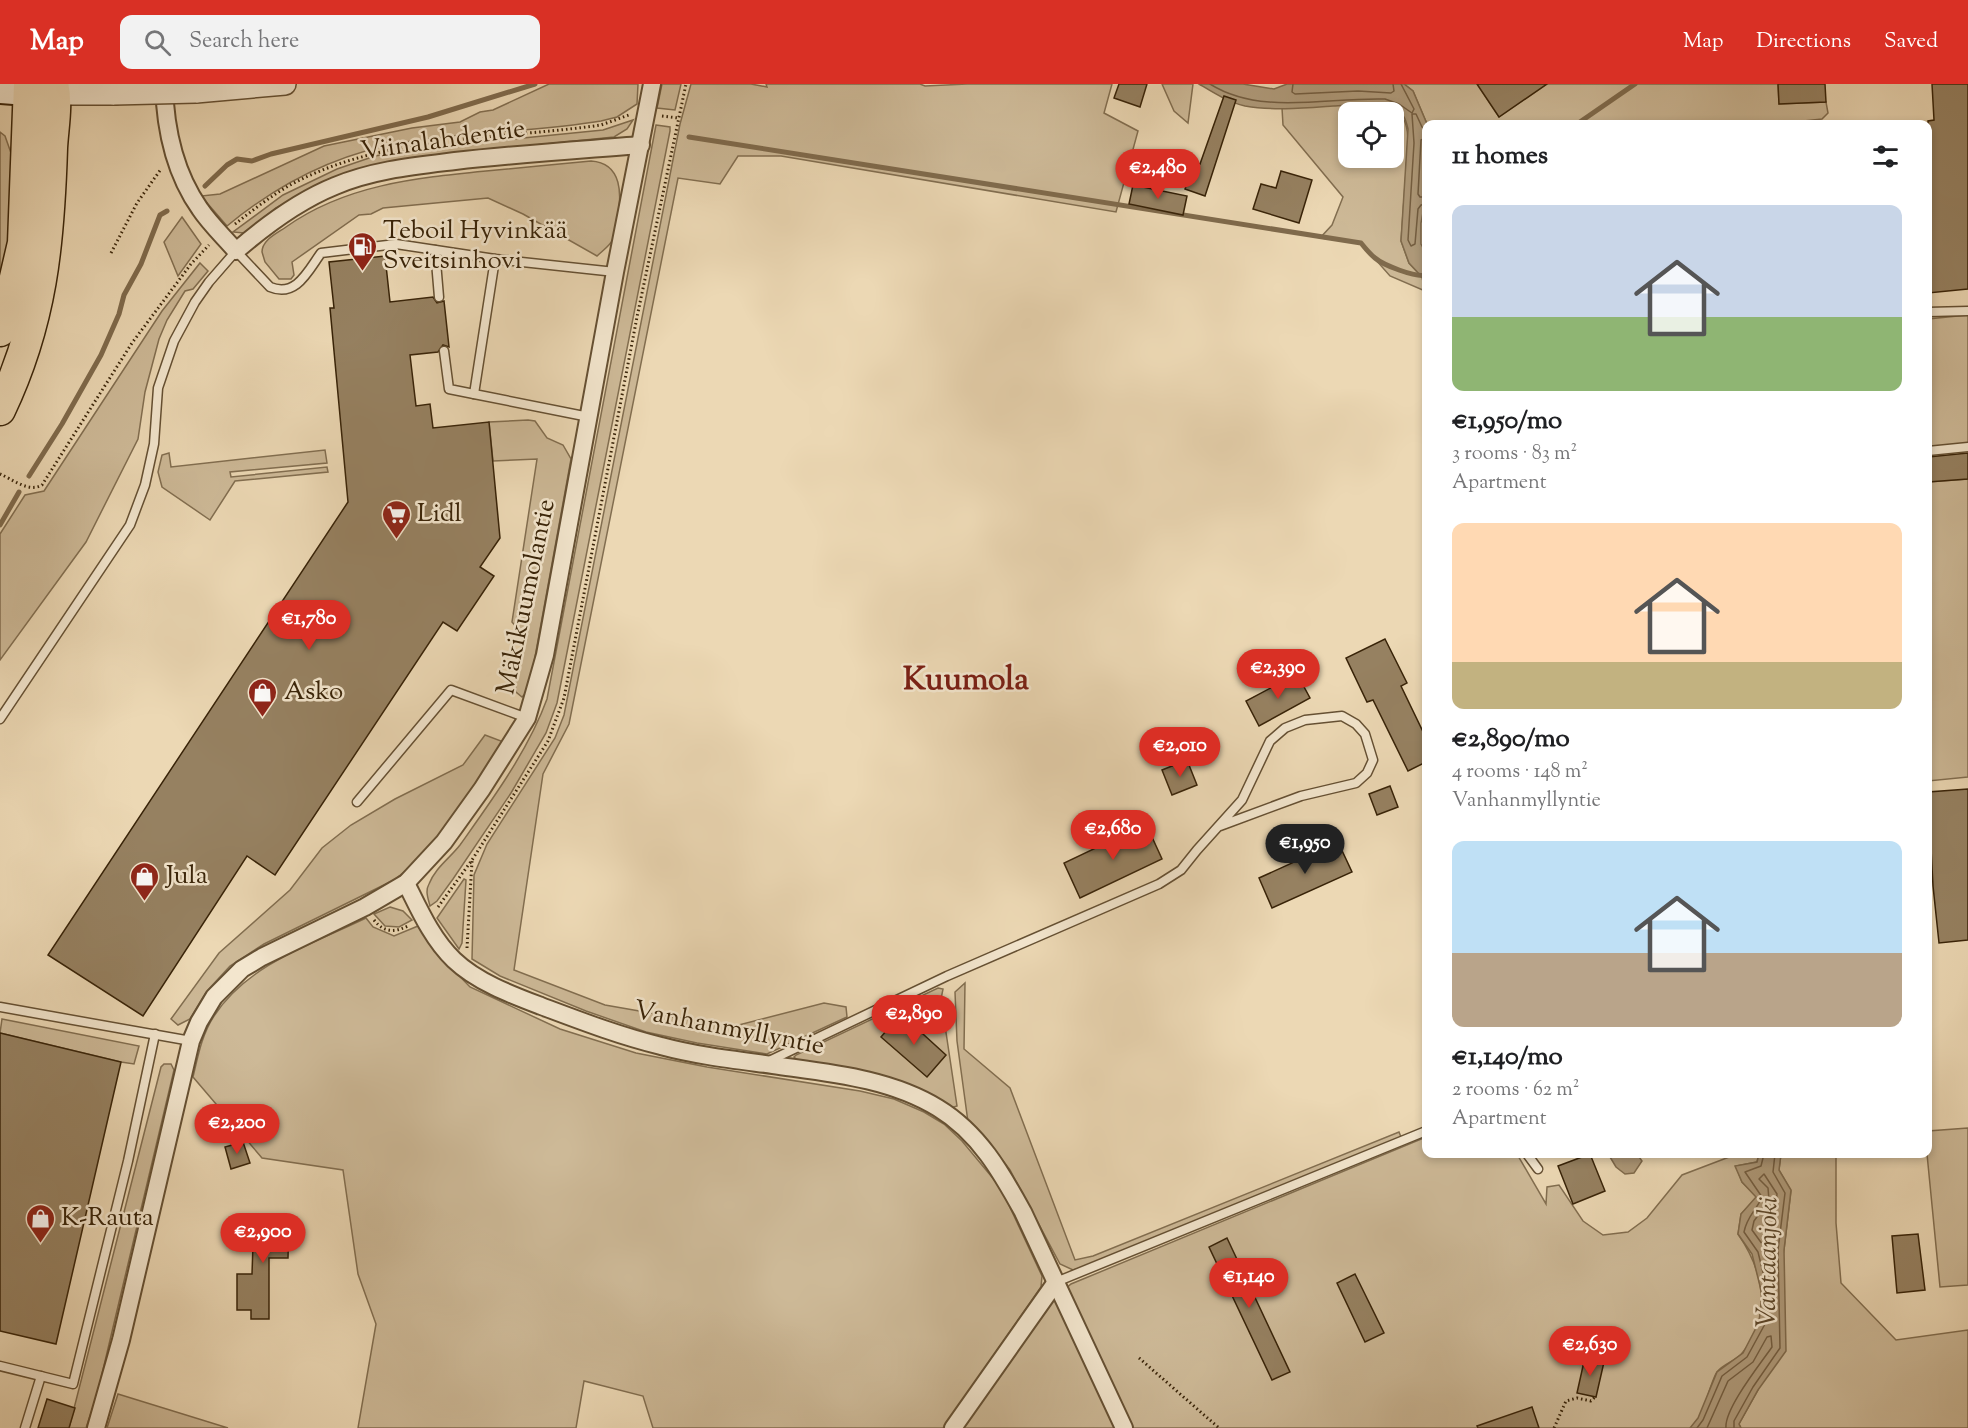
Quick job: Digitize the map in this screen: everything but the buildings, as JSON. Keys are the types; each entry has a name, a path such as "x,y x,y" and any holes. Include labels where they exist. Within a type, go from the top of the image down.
{"highway":[{"path":"0,331 22,243 33,90"},
{"path":"0,410 30,335 45,264 50,223 33,90"}],"street":[{"path":"164,84 166,124 177,166 199,208 236,251"},
{"path":"33,90 114,94 195,92 285,84"},
{"name":"Mäkikuumolantie","path":"96,1428 121,1340 191,1041 214,997 243,969 262,957 365,907 406,883 444,842 482,789 527,718 545,655 652,84"},
{"name":"Viinalahdentie","path":"236,251 267,224 308,199 366,175 401,167 641,145"},
{"name":"Vanhanmyllyntie","path":"406,883 439,942 453,959 469,972 525,1000 599,1028 662,1047 856,1077 922,1099 955,1120 979,1143 1006,1180 1124,1428"},
{"path":"953,1428 1056,1282"}],"lane":[{"path":"0,719 130,525 145,485 154,444 158,388 174,341 209,282 236,251 270,287 285,290 297,286 321,253 396,244 495,259 615,272"},
{"path":"435,250 439,297"},
{"path":"474,394 495,259"},
{"path":"1932,312 1968,311"},
{"path":"444,351 449,389 590,417"},
{"path":"1932,451 1968,447"},
{"path":"357,801 451,690 527,718"},
{"path":"764,1064 947,976 1160,884 1181,870 1242,800 1270,741 1285,728 1305,720 1342,716 1356,724 1365,734 1373,760 1367,773 1356,783 1301,796 1220,826"},
{"path":"0,1007 191,1041"},
{"path":"0,1366 73,1384 128,1161 155,1034"},
{"path":"1056,1282 1422,1133"},
{"path":"1530,1158 1538,1169"},
{"path":"25,1428 41,1376"}],"path":[{"path":"111,254 136,203 162,167"},
{"path":"0,474 31,488 42,485 132,343 191,264 208,246"},
{"path":"469,972 466,955 472,860"},
{"path":"1139,1358 1219,1428"},
{"path":"1554,1428 1566,1401 1577,1398 1591,1401 1595,1397"}],"shaded area":[{"path":"549,84 638,84 637,104 617,117 601,121 430,138 357,154 333,162 289,183 267,196 227,226 201,196 220,194 324,146 412,128 460,122 480,112 493,110"},
{"path":"662,84 681,84 675,110 657,108"},
{"path":"691,84 751,84 767,87 766,84 920,84 925,86 1112,84 1104,113 1138,131 1116,212 781,156 738,156 720,184 678,178 569,724 543,774 514,970 605,1005 731,1027 824,1003 846,1007 847,1017 767,1054 646,1032 586,1011 500,976 472,959 474,875 487,844 555,738 564,715 680,124"},
{"path":"1162,84 1193,84 1188,123 1174,111"},
{"path":"1404,84 1477,84 1499,117 1547,84 1778,84 1779,104 1826,102 1828,113 1822,119 1813,120 1425,120 1413,91"},
{"path":"1338,105 1338,168 1404,168 1404,119 1408,143 1401,241 1409,263 1422,277 1422,290 1390,276 1361,243 1320,238 1332,225 1343,197 1283,125 1282,108"},
{"path":"633,120 627,129 614,137 496,149 301,195 276,208 244,233 233,232 283,195 337,169 375,156 413,149 603,130"},
{"path":"656,125 670,127 670,131 557,703 546,733 511,793 453,879 437,901 430,906 427,889 432,878 460,845 508,775 530,737 547,699"},
{"path":"0,132 5,136 11,153 13,172 5,280 0,299"},
{"path":"591,161 602,163 615,174 620,201 614,237 597,256 523,214 488,198 383,208 371,214 359,215 292,262 294,275 291,279 279,279 265,262 262,252 264,244 286,227 309,213 356,193 433,177"},
{"path":"182,217 201,244 178,276 164,242"},
{"path":"200,263 208,271 193,289 185,291 167,320 159,339 145,392 138,439 86,542 0,660 0,534 25,495 44,491 162,311"},
{"path":"1968,315 1968,444 1932,447 1932,319"},
{"path":"535,421 547,438 563,445 571,459 531,679 528,691 522,697 516,692 515,682 522,656 522,640 512,622 537,459 493,461 489,422"},
{"path":"325,450 327,463 230,472 231,477 327,467 328,472 235,481 210,520 162,487 158,472 162,455 169,453 171,467"},
{"path":"1968,479 1968,777 1932,781 1932,482"},
{"path":"485,735 501,741 502,746 454,818 411,866 394,880 264,944 230,966 207,991 190,1019 178,1025 171,1019 219,953 290,890 322,848 351,825 395,799 463,765"},
{"path":"464,879 466,880 462,943 459,949 437,918"},
{"path":"390,907 403,911 412,920 399,927 385,926 374,914"},
{"path":"366,918 373,927 394,936 418,926 434,950 470,987 560,1029 636,1053 707,1067 860,1091 894,1099 944,1124 962,1141 1001,1188 1042,1276 1041,1287 943,1428 653,1428 643,1396 584,1381 576,1428 358,1428 376,1324 358,1274 343,1170 262,1158 193,1077 206,1030 228,998 244,982 282,957"},
{"path":"965,983 964,1049 1010,1088 1075,1260 1093,1256 1399,1132 1401,1137 1093,1265 1073,1270 1060,1264 1010,1170 991,1145 968,1122 957,1041 955,992"},
{"path":"938,988 943,989 941,999 957,1106 951,1108 881,1076 797,1060 794,1057 796,1055"},
{"path":"2,1019 139,1046 134,1064 121,1062 0,1033"},
{"path":"164,1064 171,1064 174,1070 97,1395 86,1428 69,1428 161,1067"},
{"path":"1968,1128 1968,1285 1940,1287 1927,1158 1932,1158 1932,1131"},
{"path":"1422,1139 1422,1158 1519,1158 1546,1204 1547,1187 1559,1185 1583,1221 1603,1235 1628,1232 1647,1218 1682,1175 1727,1158 1758,1158 1757,1162 1736,1166 1742,1182 1757,1197 1741,1214 1738,1234 1754,1262 1758,1277 1761,1308 1758,1323 1752,1338 1740,1355 1717,1372 1698,1428 962,1428 1047,1305 1071,1284"},
{"path":"1780,1158 1836,1158 1836,1223 1841,1283 1896,1340 1968,1330 1968,1428 1741,1428 1739,1424 1758,1390 1784,1250 1791,1191 1779,1170"},
{"path":"118,1394 228,1428 107,1428"}],"water":[{"path":"1199,84 1243,84 1274,89 1287,84 1404,84 1413,91 1425,120 1422,120 1422,277 1409,263 1401,241 1408,129 1404,117 1404,102 1338,102 1338,106 1289,109 1256,108 1233,102"},
{"path":"1611,1158 1640,1158 1642,1161 1634,1173 1625,1174 1616,1167"},
{"name":"Vantaanjoki","path":"1758,1158 1780,1158 1779,1170 1791,1190 1784,1250 1786,1351 1758,1390 1739,1424 1741,1428 1690,1428 1698,1418 1717,1372 1743,1353 1759,1322 1762,1294 1752,1254 1738,1234 1741,1214 1756,1197 1742,1182 1735,1166 1757,1162"}],"waterway":[{"path":"205,186 227,165 237,159 252,161 271,154 428,117 535,84"},
{"path":"1583,120 1635,84"},
{"path":"689,137 1361,243 1379,261 1408,273 1422,275"},
{"path":"29,476 101,355 119,314 124,295 141,264 160,215 167,211"},
{"path":"0,525 19,492"}],"place":[{"name":"Teboil Hyvinkää Sveitsinhovi","path":"362,272"},
{"name":"Lidl","path":"396,540"},
{"name":"Asko","path":"263,718"},
{"name":"Jula","path":"145,902"},
{"name":"K-Rauta","path":"40,1244"}],"district":[{"name":"Kuumola","path":"966,681"}]}
